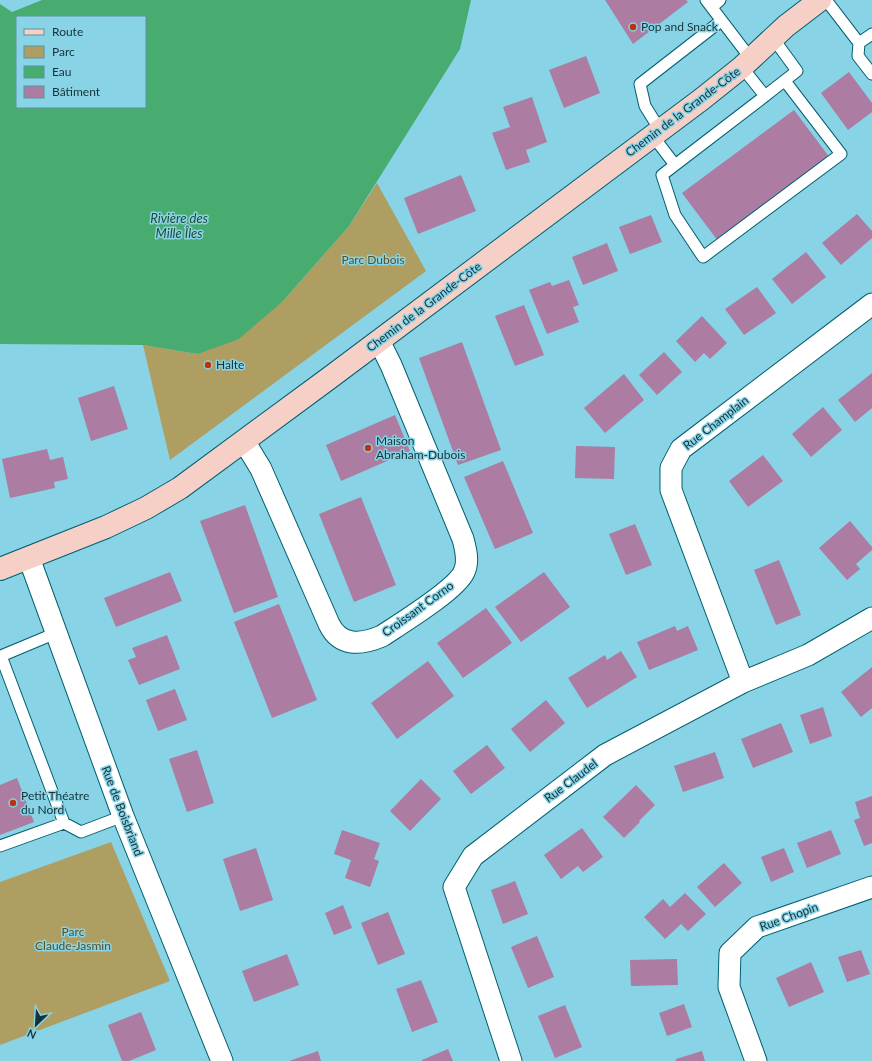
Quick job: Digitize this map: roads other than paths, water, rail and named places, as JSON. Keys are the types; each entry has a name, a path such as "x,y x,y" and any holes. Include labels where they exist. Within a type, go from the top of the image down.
{"main road":[{"name":"Chemin de la Grande-Côte","path":"0,569 106,527 146,508 180,488 702,100 747,63 786,26 820,0"}],"street":[{"name":"Rue Champlain","path":"743,682 671,490 671,468 680,449 872,304"},
{"name":"Croissant Corno","path":"244,441 259,465 332,631 338,636 345,640 357,642 374,640 382,636 444,592 454,584 464,572 466,565 466,552 463,539 397,379 379,341"},
{"name":"Rue de Boisbriand","path":"29,558 123,816 222,1061"},
{"name":"Rue Claudel","path":"511,1061 454,887 473,856 605,755 743,682 808,655 872,618"},
{"name":"Rue Chopin","path":"756,1061 728,987 730,953 757,927 872,887"}],"lane":[{"path":"826,0 859,43 858,56 872,74"},
{"path":"713,2 722,21 765,96"},
{"path":"675,164 656,133 645,106 640,84 722,21"},
{"path":"859,43 872,34"},
{"path":"773,38 797,71 662,175 675,215 703,257 841,154 785,81"},
{"path":"56,634 0,656 64,823 81,832 123,816"},
{"path":"0,846 64,823"}],"water":[{"name":"Rivière des Mille Îles","path":"42,0 471,0 460,49 349,226 282,302 239,339 198,354 143,345 0,344 0,4 12,12"}],"place":[{"name":"Pop and Snack","path":"633,27"},
{"name":"Halte","path":"208,365"},
{"name":"Maison Abraham-Dubois","path":"368,448"},
{"name":"Petit Théatre du Nord","path":"13,803"}],"park label":[{"name":"Parc Dubois","path":"373,260"},
{"name":"Parc Claude-Jasmin","path":"73,939"}]}
